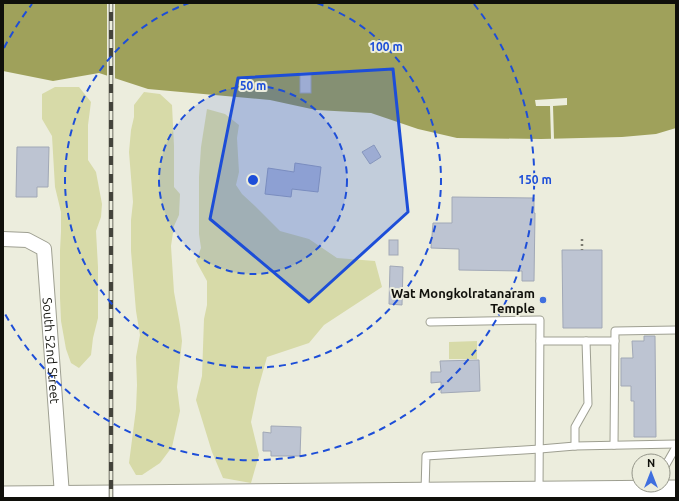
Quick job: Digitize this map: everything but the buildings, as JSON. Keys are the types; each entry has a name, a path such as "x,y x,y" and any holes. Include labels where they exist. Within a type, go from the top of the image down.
{"street":[{"name":"South 52nd Street","path":"3,239 26,240 44,249 62,495"},
{"path":"3,495 403,495 425,492 539,490 568,494 631,491"}],"lane":[{"path":"430,322 540,320 539,490"},
{"path":"614,445 615,331 676,330"},
{"path":"540,341 615,341"},
{"path":"575,446 575,427 588,404 586,341"},
{"path":"425,492 426,456 575,446 676,444"},
{"path":"671,456 676,447"}],"path":[{"path":"582,239 582,250"}],"highlighted area":[{"path":"393,69 408,212 309,302 210,219 238,78"}],"shaded area":[{"path":"3,3 676,3 676,128 656,134 622,137 541,139 457,138 418,129 371,113 316,110 270,100 148,89 99,73 53,81 3,71"},
{"path":"55,87 79,87 91,102 88,125 88,160 96,172 102,204 101,217 96,231 98,318 91,355 79,368 71,363 66,349 61,321 61,212 55,187 52,136 42,119 42,94"},
{"path":"144,92 160,94 172,105 174,187 180,194 179,215 174,226 171,246 174,292 182,341 177,387 180,411 172,447 160,463 142,475 136,475 129,463 136,409 136,357 140,335 136,311 131,251 131,220 133,202 129,152 134,117 134,105"},
{"path":"207,109 225,114 239,125 237,138 239,172 236,185 242,194 280,231 309,239 337,258 375,261 382,287 324,325 309,343 267,357 251,422 259,455 251,483 223,478 212,452 196,400 202,376 204,319 207,305 207,281 196,261 201,248 199,234 199,177 201,147"},
{"path":"477,341 477,359 449,359 449,342"}],"pier":[{"path":"107,3 115,3 115,81 107,78"},
{"path":"567,98 567,105 553,106 554,139 551,139 550,106 536,106 535,100"}],"railway":[{"path":"111,3 111,498"}],"place":[{"name":"Wat Mongkolratanaram Temple","path":"543,300"}]}
